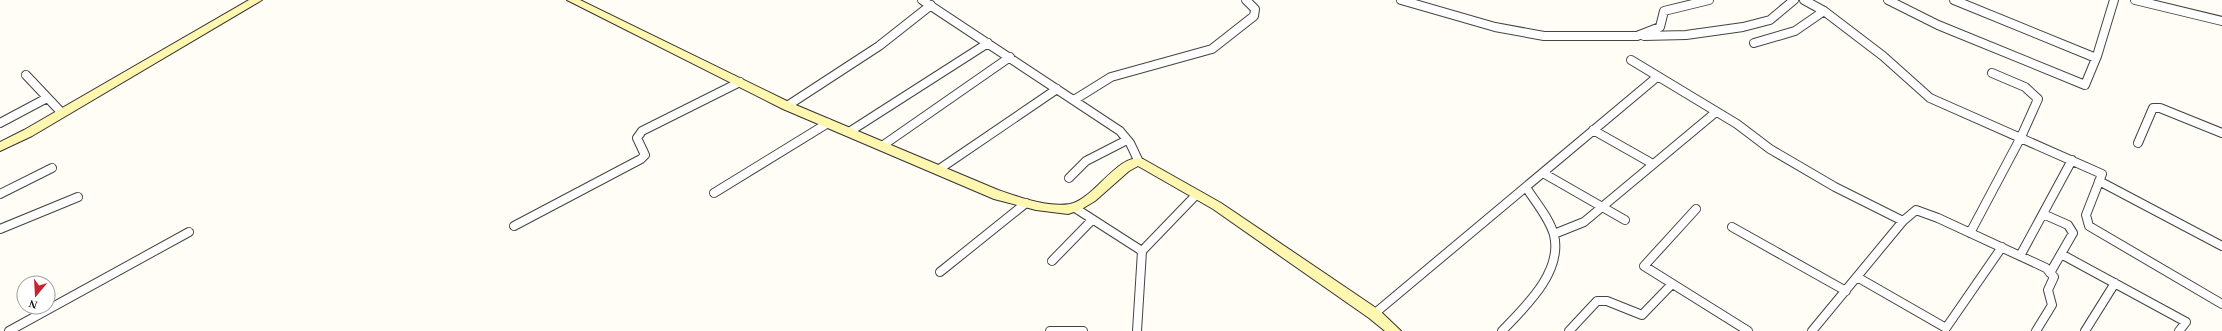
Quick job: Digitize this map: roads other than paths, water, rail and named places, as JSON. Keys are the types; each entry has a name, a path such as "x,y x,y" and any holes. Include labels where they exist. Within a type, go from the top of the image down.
{"street":[{"path":"0,147 257,0"},
{"path":"572,0 787,106 994,194 1026,203 1063,210 1075,208 1128,166 1138,162"},
{"path":"922,0 1120,131 1127,140 1138,162 1217,206 1374,314 1394,331"},
{"path":"1074,100 1111,77 1212,49 1254,16 1255,9 1246,0"},
{"path":"1401,0 1495,27 1544,36 1686,35 1743,27 1770,20 1794,0"},
{"path":"1637,36 1660,27 1664,11 1709,0"},
{"path":"1804,0 1824,10 1883,56 1930,98 2102,174 2086,215 2089,226 2222,304"},
{"path":"1888,0 1945,28 2085,85 2096,58 2114,0"},
{"path":"1954,0 2096,58"},
{"path":"2135,0 2222,21"},
{"path":"787,106 841,69 875,50 902,31 931,5"},
{"path":"1754,43 1795,31 1824,10"},
{"path":"849,132 988,43"},
{"path":"882,146 1010,58"},
{"path":"1631,60 1737,124 1770,149 1835,187 1903,221"},
{"path":"1970,233 2021,137 2038,99 2037,95 2028,88 1992,73"},
{"path":"26,75 61,112"},
{"path":"1374,314 1657,77"},
{"path":"514,226 641,159 645,155 645,151 637,138 642,131 740,82"},
{"path":"938,170 1057,89"},
{"path":"0,123 47,98"},
{"path":"2138,144 2153,108 2160,108 2222,133"},
{"path":"1554,234 1584,222 1716,112"},
{"path":"714,193 828,123"},
{"path":"1593,130 1653,164"},
{"path":"1069,178 1086,161 1127,140"},
{"path":"2020,256 2072,160"},
{"path":"0,194 52,168"},
{"path":"1543,173 1625,220"},
{"path":"2099,181 2222,246"},
{"path":"1502,331 1538,291 1550,269 1557,247 1554,234 1526,187"},
{"path":"1137,331 1142,251 1196,195"},
{"path":"0,229 78,197"},
{"path":"940,272 1026,203"},
{"path":"1075,208 1142,251"},
{"path":"1696,209 1644,266 1748,331"},
{"path":"1812,331 1903,221 1916,210 2002,247 2046,268 2050,272 2054,277 2048,290 2052,305 2036,331"},
{"path":"2043,214 2068,225 2073,233 2050,272"},
{"path":"1052,261 1092,220"},
{"path":"1732,227 1846,291"},
{"path":"9,331 189,232"},
{"path":"1857,278 1946,328 2002,247"},
{"path":"2061,254 2186,322 2179,331"},
{"path":"2085,331 2115,283"},
{"path":"1569,331 1597,301 1607,301 1642,315 1672,284"},
{"path":"1050,331 1083,331"}]}
